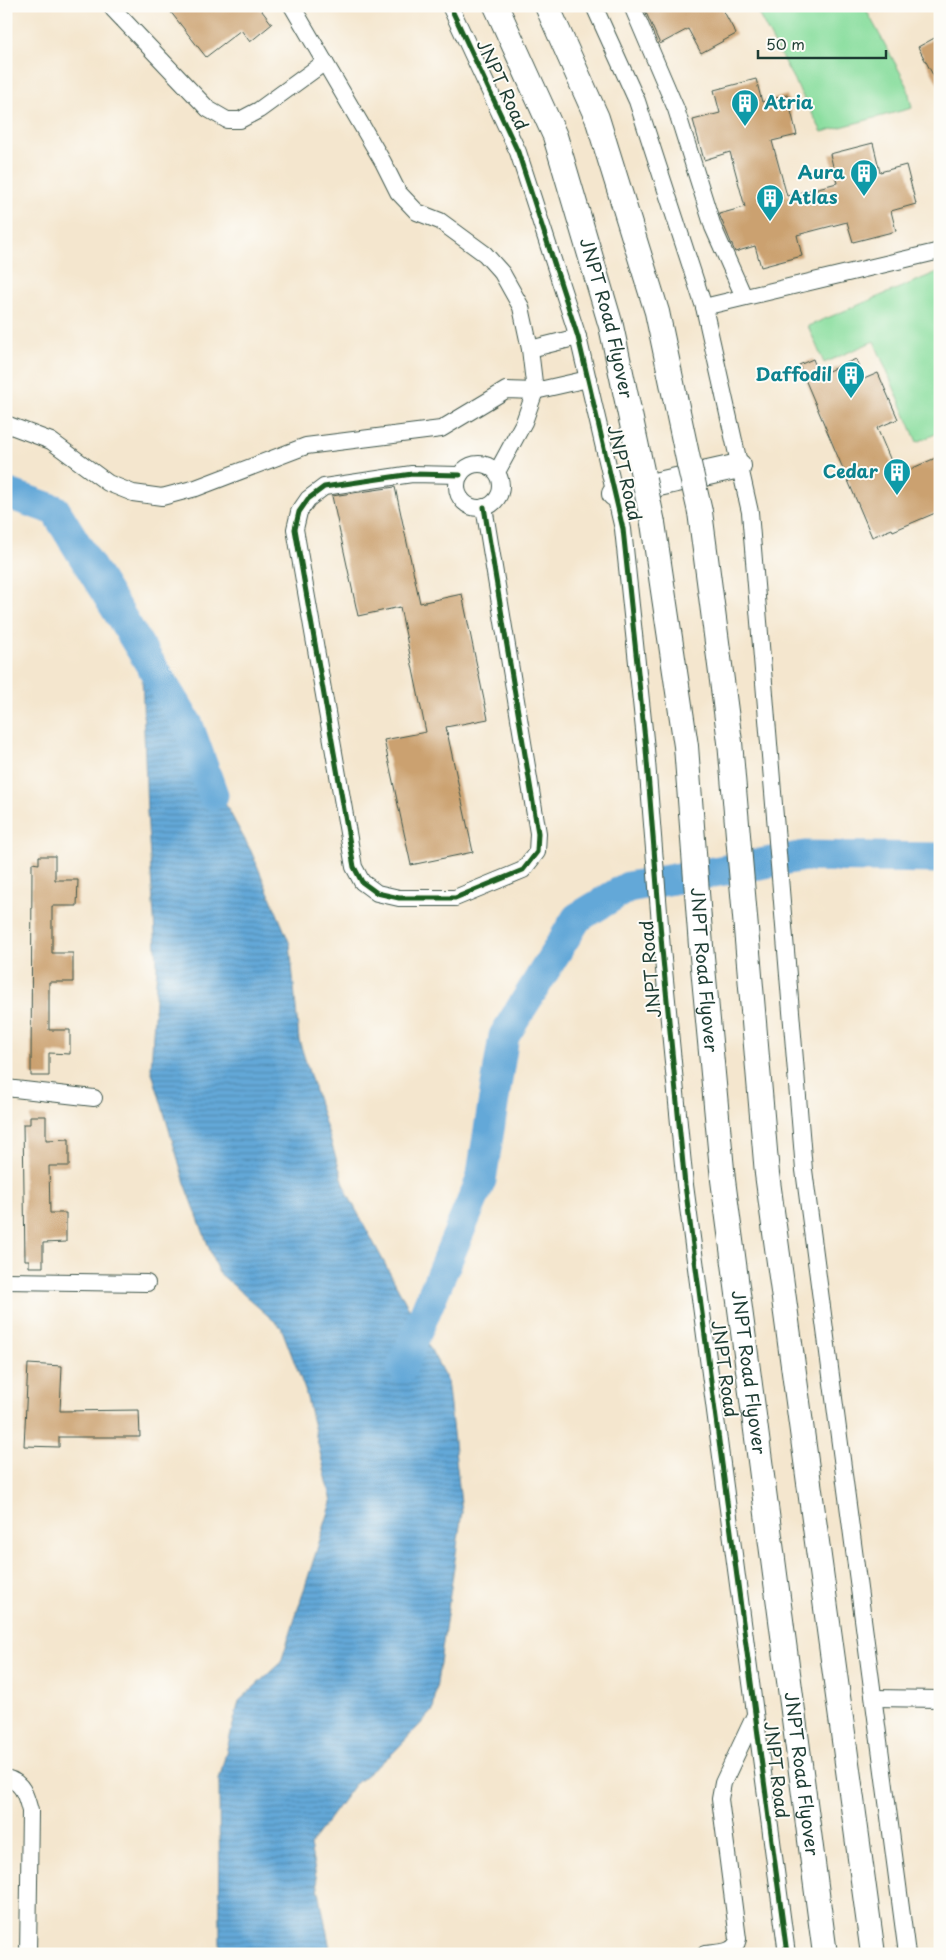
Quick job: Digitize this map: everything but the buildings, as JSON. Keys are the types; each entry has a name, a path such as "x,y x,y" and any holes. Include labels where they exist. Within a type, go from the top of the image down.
{"highway":[{"name":"JNPT Road Flyover","path":"496,6 555,136 611,326 653,523 686,746 701,946 723,1180 825,1954"},
{"path":"547,6 597,118 657,312 700,512 730,742 767,1174 873,1954"},
{"path":"614,494 739,466"}],"street":[{"path":"292,6 383,162 398,192 417,212 440,221 485,254 502,273 521,307 530,349 535,391 524,422 497,472"},
{"name":"JNPT Road","path":"450,6 518,152 578,337 623,529 646,749 662,949 686,1185 787,1954"},
{"path":"594,6 637,101 704,307 750,512 804,1170 907,1954"},
{"path":"632,6 676,109 713,228 744,297"},
{"path":"113,9 208,108 227,120 240,120 259,110 325,62"},
{"path":"704,307 940,251"},
{"path":"530,349 578,337"},
{"path":"6,424 25,429 50,441 108,483 133,493 162,497 196,488 306,446 441,429 506,390 535,391 588,379"},
{"path":"478,464 492,467 497,472 501,486 500,493 491,504 484,507 470,506 460,496 458,482 460,475 465,469 478,464"},
{"path":"460,475 412,474 324,487 308,498 299,512 295,529 354,867 362,882 377,893 399,898 455,898 523,870 538,852 538,833 484,507"},
{"path":"6,1088 94,1098"},
{"path":"6,1282 146,1283"},
{"path":"874,1698 940,1699"},
{"path":"705,1954 732,1950 737,1945 738,1939 720,1800 723,1783 755,1714"},
{"path":"6,1778 15,1780 26,1794 30,1811 28,1954"}],"green space":[{"path":"754,6 864,6 907,85 912,108 822,132"},
{"path":"940,271 940,432 917,442 874,341 824,363 808,326"}],"water":[{"path":"141,649 251,851 290,944 299,1040 347,1193 447,1380 462,1512 433,1711 393,1753 354,1785 310,1845 331,1954 220,1954 219,1780 239,1701 281,1662 332,1502 305,1390 281,1327 218,1272 185,1183 151,1069 157,964 147,812"}],"waterway":[{"path":"6,493 55,510 188,725 213,795"},
{"path":"402,1367 481,1180 504,1036 577,918 628,887 805,856 940,858"}],"cycle path":[{"path":"450,6 518,152 578,337 623,529 646,749 662,949 685,1185 787,1954"},
{"path":"460,475 412,474 324,487 308,499 299,512 295,529 354,867 362,882 377,893 399,898 455,898 523,870 537,852 538,833 484,507"}],"place":[{"name":"Atria","path":"745,127"},
{"name":"Aura","path":"864,197"},
{"name":"Atlas","path":"770,222"},
{"name":"Daffodil","path":"851,399"},
{"name":"Cedar","path":"897,496"}]}
